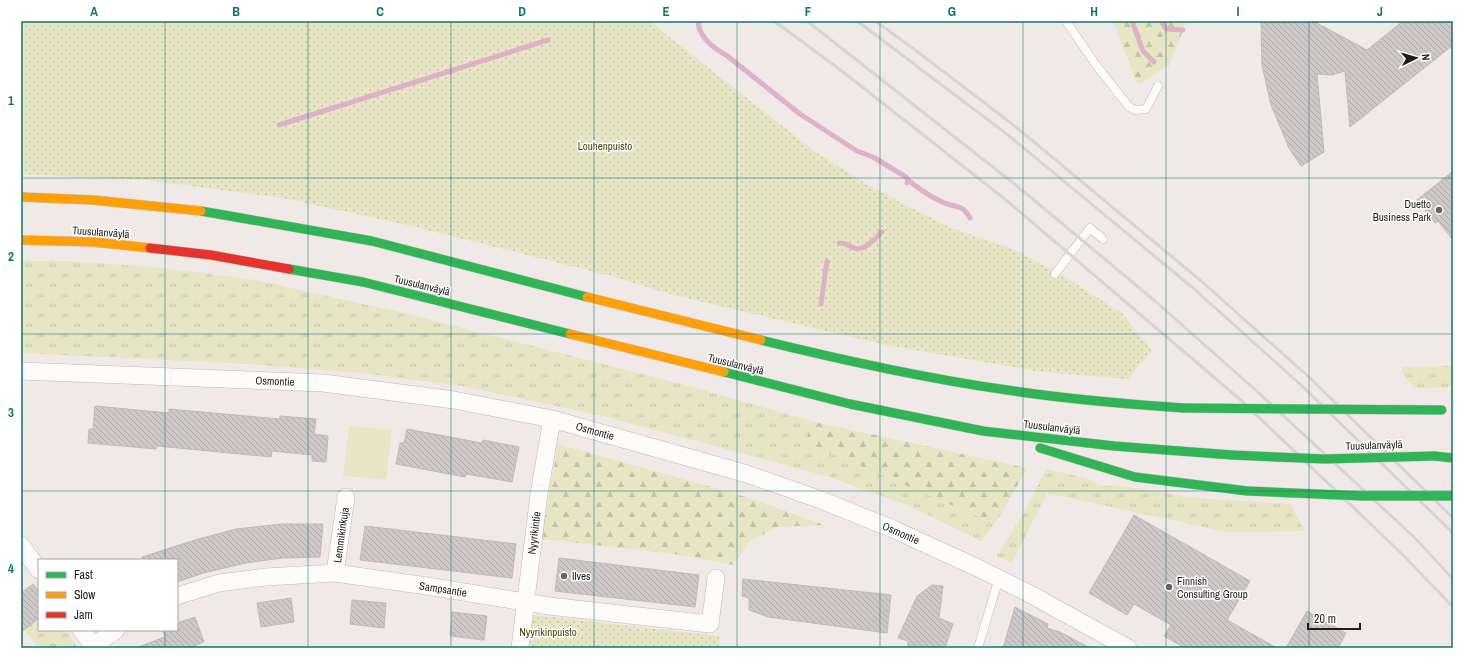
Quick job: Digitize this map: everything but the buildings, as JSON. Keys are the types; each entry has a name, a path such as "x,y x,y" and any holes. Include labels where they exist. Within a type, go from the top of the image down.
{"highway":[{"path":"21,197 93,200 216,213 372,241 701,326 861,364 1006,390 1112,403 1184,408 1323,410 1453,409"},
{"name":"Tuusulanväylä","path":"21,240 94,242 211,255 363,282 850,404 983,431 1114,446 1232,455 1325,459 1434,456 1453,454"},
{"path":"983,431 1135,476 1247,491 1363,496 1453,496"},
{"path":"1434,456 1453,458"}],"street":[{"name":"Osmontie","path":"21,372 323,382 454,400 552,419 747,474 801,492 893,530 999,578 1128,648"},
{"name":"Nyyrikintie","path":"520,648 539,494 552,419"},
{"name":"Lemmikinkuja","path":"335,573 346,498"},
{"path":"21,545 38,569"},
{"name":"Sampsantie","path":"178,596 219,583 266,577 335,573 549,606 710,624 716,578"},
{"path":"82,631 93,647 115,631"}],"lane":[{"path":"1066,21 1096,65 1129,107 1135,110 1146,109 1158,86"},
{"path":"1055,274 1090,228 1103,239"},
{"path":"978,648 999,578"}],"green space":[{"name":"Louhenpuisto","path":"21,21 650,21 814,151 870,186 949,227 1013,249 1060,274 1122,313 1152,351 1128,379 1042,372 886,345 673,295 614,277 411,226 283,198 146,180 21,174"},
{"path":"1113,21 1187,21 1169,65 1138,85"},
{"path":"21,261 69,261 164,268 255,280 404,313 685,385 819,423 807,427 984,519 1002,513 981,541 907,505 829,477 603,416 462,386 362,373 247,364 21,353"},
{"path":"1453,366 1453,387 1415,388 1402,373 1402,369 1404,367"},
{"path":"819,423 1027,468 1002,513 984,519 809,444 807,427"},
{"path":"349,426 392,430 386,479 343,476"},
{"path":"558,444 746,497 824,525 776,527 748,543 733,565 674,554 541,539"},
{"path":"1046,469 1089,479 1095,483 1106,486 1117,485 1195,498 1291,504 1304,531 1227,532 1047,493 1012,563 996,556 1023,515"},
{"name":"Nyyrikinpuisto","path":"533,615 720,636 719,648 529,648"},
{"path":"38,619 38,631 67,631 78,648 38,648 24,629"}],"waterway":[{"path":"698,21 701,32 712,46 726,55 800,114 857,151 873,157 906,177 908,180 907,183"},
{"path":"1132,21 1143,51 1154,62"},
{"path":"1161,21 1166,29 1183,30"},
{"path":"279,125 548,40"},
{"path":"908,180 925,193 939,201 962,208 970,218"},
{"path":"839,243 858,249 862,248 870,244 882,232"},
{"path":"821,304 827,261"}],"railway":[{"path":"774,21 838,68 1006,200 1243,402 1402,554 1453,607"},
{"path":"807,21 1017,186 1155,301 1260,394 1415,538 1453,579"},
{"path":"857,21 1008,135 1193,288 1302,386 1453,533"},
{"path":"875,21 1016,127 1200,280 1310,378 1453,518"}],"traffic: fast":[{"path":"201,211 372,241 587,297"},
{"path":"289,269 363,282 570,334"},
{"path":"761,340 883,368 976,385 1073,399 1184,408"},
{"path":"724,372 850,404 983,431 1114,446 1232,455"},
{"path":"1184,408 1442,410"},
{"path":"1040,448 1135,477 1247,491"},
{"path":"1232,455 1325,459 1434,456"},
{"path":"1434,456 1453,458"},
{"path":"1247,491 1363,496 1453,496"}],"traffic: slow":[{"path":"21,197 93,200 201,211"},
{"path":"21,240 94,242 150,248"},
{"path":"587,297 761,340"},
{"path":"570,334 724,372"}],"traffic: jam":[{"path":"150,248 211,255 289,269"}],"place":[{"name":"Duetto Business Park","path":"1439,210"},
{"name":"Ilves","path":"564,576"},
{"name":"Finnish Consulting Group","path":"1169,587"}]}
